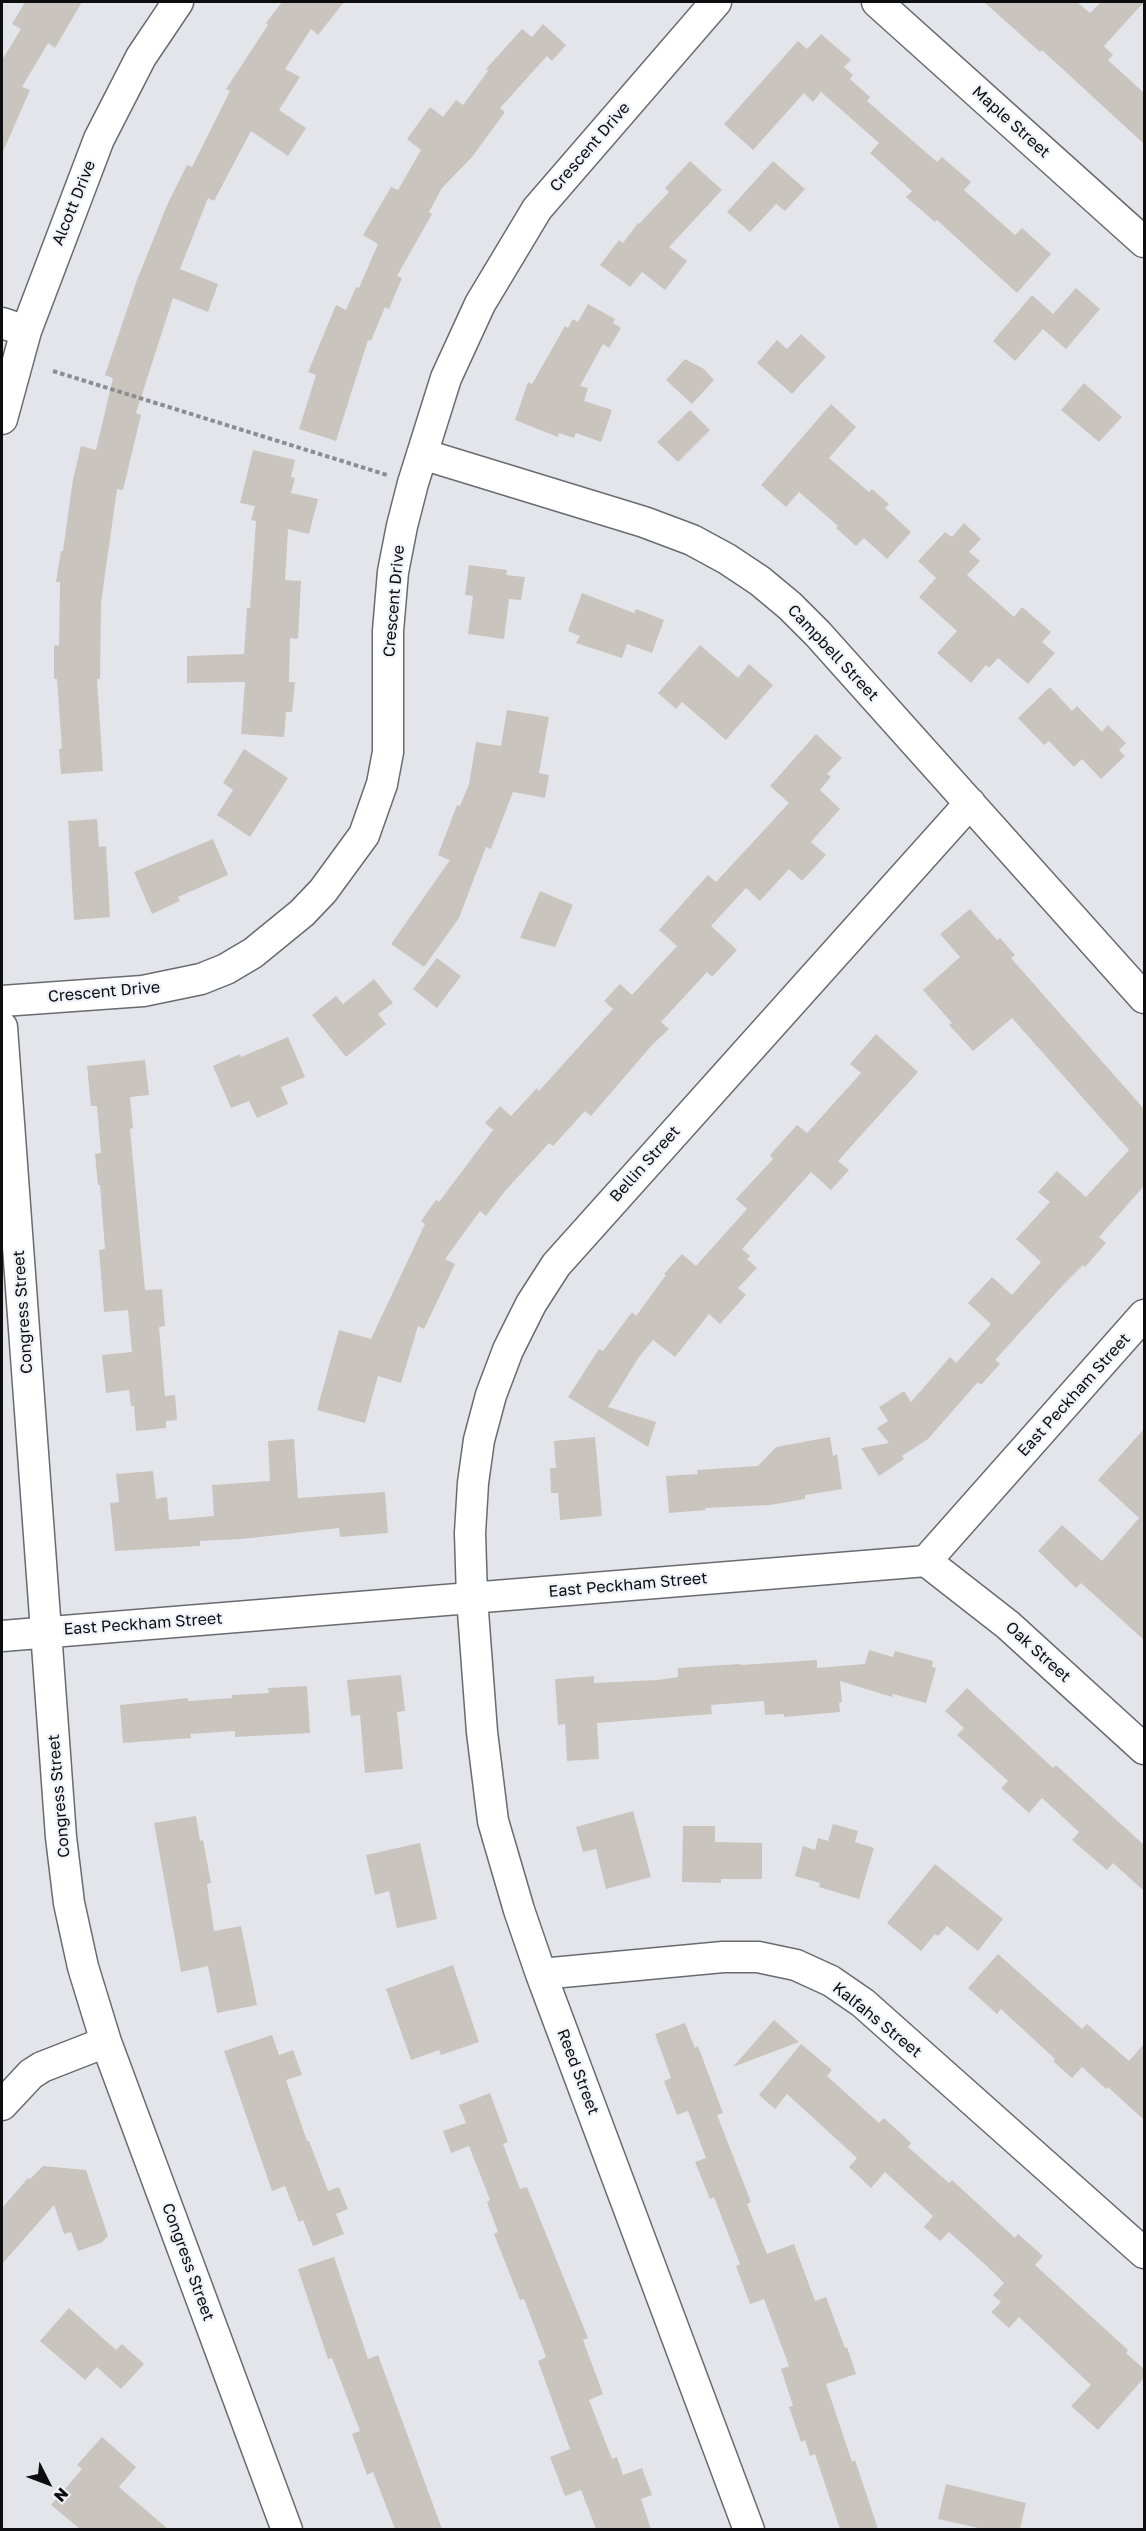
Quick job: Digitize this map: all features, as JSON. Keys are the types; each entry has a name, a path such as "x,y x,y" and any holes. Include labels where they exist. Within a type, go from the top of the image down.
{"street":[{"name":"Alcott Drive","path":"2,419 14,327 99,139 141,57 178,2"},
{"name":"Crescent Drive","path":"2,1001 143,990 201,979 253,953 287,927 323,891 364,835 382,784 388,752 388,631 393,572 402,526 446,378 480,304 537,209 716,2"},
{"name":"Maple Street","path":"877,2 1144,242"},
{"name":"Campbell Street","path":"422,454 644,522 692,540 760,580 790,606 1144,998"},
{"name":"Bellin Street","path":"472,1598 470,1533 479,1440 508,1350 531,1304 556,1264 970,803"},
{"name":"Congress Street","path":"2,1027 61,1837 69,1903 83,1967 106,2042 287,2529"},
{"name":"East Peckham Street","path":"2,1636 926,1561 1144,1315"},
{"name":"Oak Street","path":"926,1561 1008,1625 1144,1749"},
{"name":"Reed Street","path":"472,1598 482,1732 494,1821 519,1910 749,2529"},
{"name":"Kalfahs Street","path":"541,1974 723,1957 758,1957 796,1965 831,1981 863,2003 1144,2253"},
{"path":"2,2105 31,2074 42,2067 106,2042"}],"path":[{"path":"53,371 395,477"}],"building":[{"path":"25,2 82,2 55,48 48,43 22,87 30,90 2,154 2,60 21,29 12,24"},
{"path":"282,2 344,2 318,35 311,29 285,69 300,77 279,110 306,128 288,156 251,131 214,201 208,198 180,269 218,284 208,312 173,298 136,413 141,415 123,490 117,489 101,603 100,679 97,679 103,771 61,774 59,749 62,749 57,679 54,679 54,645 59,646 60,582 56,582 61,551 63,551 73,479 81,446 96,450 113,378 105,375 137,280 168,203 187,165 192,167 230,91 226,89 268,25 266,23"},
{"path":"984,2 1077,2 1090,13 1101,2 1144,2 1104,46 1113,55 1108,60 1144,93 1144,144 1042,50 1040,52"},
{"path":"543,24 566,45 552,61 547,56 500,108 505,112 472,157 442,188 429,212 432,214 397,276 402,278 389,309 385,307 371,341 368,340 336,441 299,429 316,375 308,372 336,305 346,310 356,287 359,288 378,244 363,235 391,187 398,190 421,150 407,139 430,107 443,117 456,100 463,105 488,71 486,69 522,29 532,37"},
{"path":"821,34 851,60 844,67 853,75 850,79 870,97 867,101 937,162 942,157 971,182 964,190 1015,235 1022,228 1051,254 1017,293 937,220 935,222 906,197 912,191 870,153 879,143 821,92 813,102 804,93 753,150 724,124 798,41 807,49"},
{"path":"690,161 722,190 669,247 687,261 665,290 642,272 630,287 600,265 619,240 623,243 638,223 669,192 665,188"},
{"path":"773,161 805,189 785,211 776,204 750,232 727,212"},
{"path":"1076,288 1100,309 1066,349 1043,329 1015,361 993,341 1032,295 1053,314"},
{"path":"588,304 615,319 613,323 621,328 609,348 603,344 580,386 588,388 584,401 612,410 601,442 576,433 574,438 559,433 558,437 515,420 528,382 532,384 565,326 568,328 573,319 578,322"},
{"path":"801,334 826,357 792,394 757,363 777,340 787,349"},
{"path":"685,359 704,369 714,380 692,404 666,380"},
{"path":"1084,383 1122,417 1099,442 1061,410"},
{"path":"831,404 856,427 829,458 869,492 872,489 889,504 885,508 911,532 887,559 864,538 856,546 836,528 838,526 799,492 786,507 761,485"},
{"path":"690,410 710,430 678,462 657,442"},
{"path":"253,450 295,460 291,477 295,478 291,493 318,499 309,534 288,529 285,580 301,581 298,639 290,638 289,682 295,682 292,712 286,712 284,737 241,734 245,682 187,683 187,656 244,654 247,608 250,608 256,521 251,520 255,506 240,503"},
{"path":"964,523 981,539 969,552 980,561 967,575 1014,617 1022,607 1051,632 1042,642 1055,653 1028,684 998,658 989,668 986,665 971,683 937,653 957,631 919,597 936,578 918,561 945,532 952,537"},
{"path":"469,565 507,570 506,575 525,577 521,600 509,599 504,639 468,634 473,596 465,595"},
{"path":"582,593 634,613 636,609 664,620 652,653 627,644 622,658 576,643 580,636 568,631"},
{"path":"700,645 738,678 749,664 773,685 726,740 682,702 676,709 658,693"},
{"path":"1050,687 1072,711 1077,706 1102,732 1108,725 1126,743 1119,750 1125,756 1101,779 1082,759 1074,767 1049,741 1044,745 1018,718"},
{"path":"507,710 549,717 539,773 549,775 545,798 513,792 491,849 486,847 459,918 424,967 391,944 450,860 438,855 457,805 460,806 469,784 476,742 501,746"},
{"path":"816,734 842,758 827,774 831,777 820,790 840,809 811,842 826,855 802,881 789,869 760,901 746,888 711,926 737,950 712,977 707,972 661,1022 669,1029 652,1045 591,1116 585,1111 553,1146 549,1143 505,1191 486,1216 480,1211 445,1259 455,1264 424,1329 418,1326 401,1383 378,1376 365,1423 317,1410 339,1330 371,1339 425,1224 421,1221 436,1200 439,1202 493,1130 485,1123 500,1106 511,1116 537,1088 539,1091 613,1009 604,1001 620,984 632,995 677,946 659,930 708,875 716,882 789,803 770,786"},
{"path":"244,749 288,778 250,837 217,815 233,790 223,783"},
{"path":"97,819 99,847 106,846 110,917 74,920 68,821"},
{"path":"213,839 228,875 178,897 180,901 152,914 134,872"},
{"path":"540,891 573,905 555,947 520,938"},
{"path":"970,909 997,940 1000,938 1015,955 1011,958 1144,1109 1144,1186 1099,1237 1106,1243 1085,1267 1083,1265 1065,1283 995,1360 1000,1364 981,1385 978,1382 928,1439 902,1456 904,1459 879,1476 861,1448 889,1443 877,1428 888,1421 879,1407 904,1391 911,1402 950,1357 956,1363 991,1324 968,1303 992,1277 1012,1295 1041,1262 1016,1239 1050,1202 1038,1192 1057,1171 1086,1197 1129,1150 1012,1018 973,1051 949,1025 952,1023 923,990 960,957 940,934"},
{"path":"437,958 461,976 437,1008 413,989"},
{"path":"374,979 393,1003 378,1014 386,1024 346,1057 312,1015 336,996 343,1004"},
{"path":"876,1034 918,1072 838,1161 849,1170 831,1190 811,1172 742,1249 750,1256 747,1259 757,1268 738,1288 746,1295 720,1324 709,1314 675,1357 653,1340 639,1357 608,1407 656,1422 648,1447 568,1397 599,1349 603,1351 632,1312 636,1316 666,1275 664,1274 682,1254 696,1266 747,1209 736,1199 773,1159 770,1155 797,1125 807,1133 861,1073 850,1064"},
{"path":"288,1037 305,1077 281,1087 288,1104 257,1118 249,1101 231,1108 213,1066"},
{"path":"145,1060 149,1095 130,1097 133,1128 130,1129 145,1290 162,1289 165,1326 159,1327 165,1396 175,1395 177,1420 166,1421 166,1428 136,1431 134,1406 131,1406 129,1390 106,1393 102,1355 132,1352 128,1310 104,1312 99,1250 105,1249 95,1154 101,1153 97,1106 91,1106 87,1066"},
{"path":"1144,1429 1144,1640 1081,1583 1076,1588 1038,1551 1062,1525 1102,1561 1139,1518 1098,1480"},
{"path":"595,1437 602,1516 560,1520 558,1493 551,1493 550,1468 556,1468 554,1441"},
{"path":"830,1437 833,1456 837,1454 842,1489 805,1495 805,1499 770,1505 705,1508 706,1510 669,1513 666,1476 698,1474 697,1470 758,1466 776,1447"},
{"path":"294,1439 298,1498 385,1492 388,1533 340,1537 339,1528 242,1539 200,1541 200,1546 115,1551 110,1503 119,1502 116,1474 153,1471 156,1499 167,1497 169,1520 214,1516 212,1485 270,1481 268,1441"},
{"path":"869,1650 893,1657 895,1651 933,1661 932,1667 936,1668 926,1703 893,1694 892,1697 840,1681 842,1702 839,1703 840,1712 784,1717 784,1714 765,1715 764,1701 711,1705 712,1714 597,1723 599,1759 567,1761 565,1724 558,1725 555,1679 594,1676 594,1683 658,1680 678,1677 678,1668 817,1660 817,1668 865,1664"},
{"path":"401,1675 405,1711 397,1712 403,1769 365,1773 360,1715 351,1716 347,1680"},
{"path":"307,1686 310,1733 235,1737 235,1731 190,1734 191,1738 123,1743 120,1705 188,1698 188,1701 232,1698 232,1695 269,1693 268,1688"},
{"path":"967,1688 1053,1768 1056,1765 1144,1845 1144,1891 1113,1863 1107,1870 1072,1840 1079,1832 1042,1798 1029,1813 1001,1788 1008,1781 957,1735 964,1728 945,1711"},
{"path":"633,1811 651,1877 606,1889 596,1849 583,1852 576,1827"},
{"path":"196,1816 211,1883 207,1884 214,1931 241,1926 257,2005 217,2013 208,1966 181,1972 154,1823"},
{"path":"833,1824 858,1831 855,1842 874,1848 859,1899 819,1887 820,1883 795,1876 803,1846 815,1850 818,1838 828,1841"},
{"path":"683,1826 715,1826 715,1842 762,1843 762,1879 721,1879 721,1883 682,1882"},
{"path":"420,1843 437,1919 397,1928 389,1891 375,1895 366,1855"},
{"path":"935,1864 1003,1919 978,1951 947,1926 938,1936 935,1934 921,1951 887,1923"},
{"path":"998,1954 1082,2029 1087,2024 1129,2061 1144,2044 1144,2120 1082,2067 1072,2078 1001,2009 997,2014 968,1988"},
{"path":"453,1965 479,2042 441,2055 439,2050 411,2060 386,1989"},
{"path":"774,2020 799,2042 733,2067"},
{"path":"685,2023 695,2048 698,2046 723,2113 717,2115 751,2202 747,2204 767,2254 794,2244 815,2301 826,2297 845,2348 847,2347 856,2374 826,2384 852,2462 855,2460 878,2529 840,2529 815,2454 810,2456 805,2440 801,2442 789,2407 793,2406 781,2369 789,2366 764,2299 750,2304 736,2266 740,2264 714,2197 710,2199 695,2162 706,2158 688,2111 677,2115 664,2081 671,2078 655,2034"},
{"path":"272,2035 279,2055 293,2050 302,2075 286,2080 307,2141 309,2141 328,2191 339,2187 348,2209 336,2214 344,2234 313,2246 303,2220 299,2222 285,2186 272,2191 224,2051"},
{"path":"801,2044 832,2070 827,2076 879,2123 884,2118 911,2143 908,2147 949,2183 952,2180 1015,2238 1018,2234 1043,2256 1035,2265 1128,2350 1126,2353 1144,2369 1144,2378 1098,2430 1071,2406 1091,2385 1019,2317 1009,2328 991,2312 1001,2302 993,2295 1004,2283 988,2267 949,2232 940,2241 924,2227 933,2216 885,2172 871,2188 849,2167 857,2158 787,2094 775,2109 759,2095"},
{"path":"490,2093 508,2142 503,2144 520,2189 527,2187 588,2338 583,2340 603,2394 589,2400 612,2459 617,2457 623,2475 642,2468 652,2495 641,2499 651,2529 596,2529 581,2490 565,2496 550,2457 570,2449 538,2361 546,2357 524,2299 520,2300 494,2234 498,2232 487,2202 490,2200 469,2146 451,2153 443,2131 466,2123 459,2105"},
{"path":"43,2166 86,2170 108,2236 101,2243 78,2251 71,2232 64,2234 54,2205 2,2264 2,2208 28,2178 30,2179"},
{"path":"334,2257 368,2359 378,2355 442,2529 395,2529 373,2472 367,2475 352,2434 360,2431 332,2358 328,2359 298,2269"},
{"path":"69,2308 116,2350 122,2344 144,2364 121,2389 97,2367 85,2380 40,2341"},
{"path":"102,2437 136,2467 119,2487 168,2529 80,2529 51,2505 82,2469 77,2465"},
{"path":"946,2484 1026,2503 1020,2529 983,2529 938,2519"}]}
